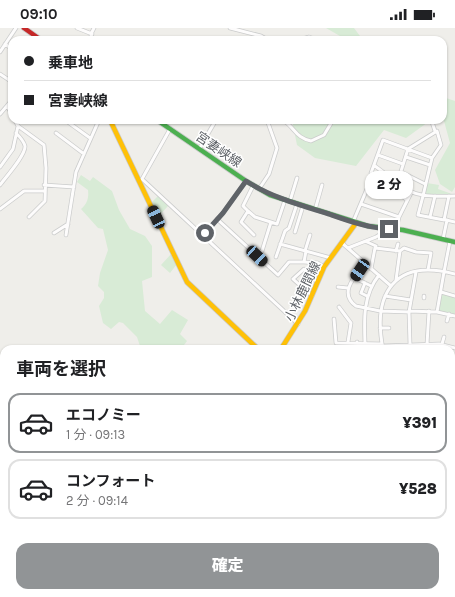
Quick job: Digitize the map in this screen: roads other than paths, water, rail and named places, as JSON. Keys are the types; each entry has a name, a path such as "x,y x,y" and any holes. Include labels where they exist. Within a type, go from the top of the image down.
{"main road":[{"path":"24,28 35,36"},
{"path":"112,124 141,181 187,282 254,345"},
{"name":"宮妻峡線","path":"166,124 170,129 253,186 287,201 354,222 452,242"},
{"name":"小林鹿間線","path":"284,345 298,324 324,267 342,243 354,222"}],"street":[{"path":"77,28 91,34 94,28"},
{"path":"230,28 261,36"},
{"path":"0,52 8,40"},
{"path":"0,115 7,106"},
{"path":"71,124 90,138"},
{"path":"66,235 76,172 97,124"},
{"path":"199,149 214,124"},
{"path":"259,189 269,174 277,148 268,124"},
{"path":"288,124 293,128 299,137 311,141 324,135 331,124"},
{"path":"433,124 435,131 438,132 441,143 432,158 418,215 455,222"},
{"path":"0,167 13,149 18,126 44,145 46,168 44,203 29,217"},
{"path":"170,129 141,181 298,324"},
{"path":"397,184 408,149 435,131"},
{"path":"0,186 20,159 25,149 16,133"},
{"path":"56,133 84,154"},
{"path":"354,222 372,175 383,140 432,158"},
{"path":"378,155 404,164"},
{"path":"406,157 430,165"},
{"path":"375,166 397,184 411,192 423,196 455,196"},
{"path":"401,172 425,184"},
{"path":"372,175 383,181 407,200"},
{"path":"253,186 242,206 255,217 277,224 297,178"},
{"path":"202,236 246,181"},
{"path":"44,185 74,187"},
{"path":"314,210 322,185"},
{"path":"0,209 24,191 44,192"},
{"path":"396,230 399,217 411,192"},
{"path":"430,217 435,196"},
{"path":"443,239 449,196"},
{"path":"276,257 285,231 289,228 297,204"},
{"path":"361,204 399,217"},
{"path":"295,232 303,206"},
{"path":"248,211 241,222 254,235"},
{"path":"217,219 278,275 290,262 318,263 324,267"},
{"path":"257,255 262,251 271,222"},
{"path":"54,233 68,224"},
{"path":"348,248 376,237 389,229"},
{"path":"304,262 305,251 310,235"},
{"path":"367,242 376,246 371,269"},
{"path":"437,312 444,272 452,242"},
{"path":"342,243 391,286"},
{"path":"280,244 331,258"},
{"path":"396,280 398,244"},
{"path":"375,248 398,251 405,248 416,252 431,253 428,270"},
{"path":"365,263 348,288 348,296 353,304 380,311 429,311 455,316"},
{"path":"312,296 293,279 304,269 318,282"},
{"path":"382,345 380,311 385,296 396,280 416,272 428,270 455,274"},
{"path":"410,344 409,312 416,272"},
{"path":"366,343 365,308 367,296 371,286 379,275"},
{"path":"355,278 371,286"},
{"path":"365,283 361,292 367,296"},
{"path":"338,287 348,288"},
{"path":"441,292 455,296"},
{"path":"385,296 411,300"},
{"path":"339,307 351,323 348,342"},
{"path":"427,344 429,311"},
{"path":"447,321 449,314"},
{"path":"334,319 336,342 357,342 378,345"},
{"path":"380,328 390,328"},
{"path":"406,345 442,344 444,337"}]}
